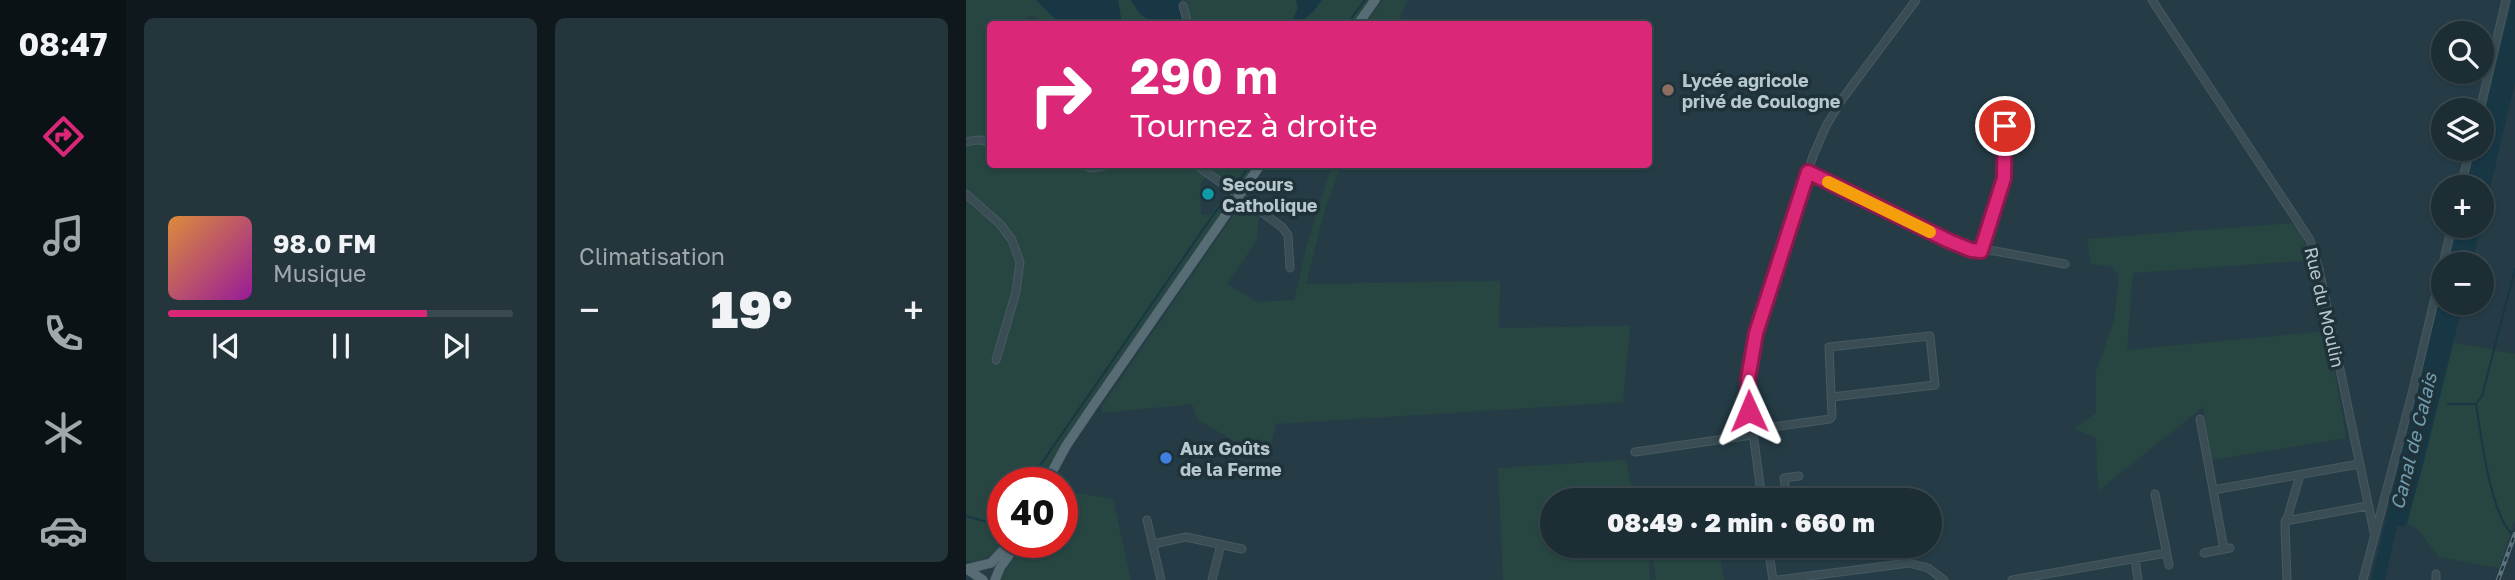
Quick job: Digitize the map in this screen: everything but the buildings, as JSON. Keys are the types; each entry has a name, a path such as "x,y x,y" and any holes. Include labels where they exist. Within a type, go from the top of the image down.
{"main road":[{"path":"1361,21 1376,0"},
{"path":"1054,467 1093,406 1258,168"},
{"path":"967,569 981,567 997,558"},
{"path":"995,580 1007,558"},
{"path":"967,569 983,580"}],"street":[{"path":"1760,488 1748,379 1754,341 1822,134 1836,109 1916,0"},
{"name":"Rue du Moulin","path":"2152,0 2310,240 2319,269 2374,532"},
{"path":"2483,98 2507,0"},
{"path":"1183,6 1187,21"},
{"path":"1981,251 2004,178 2005,126"},
{"path":"966,142 976,139 987,141"},
{"path":"1200,168 1282,227 1288,235 1290,268"},
{"path":"1808,172 1971,250 1995,251 2066,264"},
{"path":"966,194 1000,224 1012,240 1020,262 1016,292 996,360"},
{"path":"2363,580 2449,238"},
{"path":"1635,452 1829,419 1832,416 1832,397 1829,347 1930,336 1935,385 1832,397"},
{"path":"2200,419 2227,549 2204,553"},
{"path":"2213,490 2359,464"},
{"path":"2287,580 2285,521 2300,475"},
{"path":"1785,488 1784,478 1799,477"},
{"path":"2155,494 2169,565"},
{"path":"2285,521 2367,506"},
{"path":"1147,520 1161,580"},
{"path":"1153,544 1182,537 1242,549"},
{"path":"1212,580 1221,544"},
{"path":"2012,580 2166,553"},
{"path":"1771,558 1776,580 1909,563 1924,566 1944,580"},
{"path":"2135,559 2138,580"}],"green space":[{"path":"966,0 1036,0 1057,21 1040,21 1039,18 1028,16 1027,21 987,21 987,168 1253,168 1086,407 1048,467 987,467 987,558 966,561","holes":["1206,176 1227,191 1210,215 1201,215 1200,185"]},
{"path":"1118,0 1131,0 1140,14 1151,21 1122,21"},
{"path":"1180,0 1369,0 1354,21 1184,21"},
{"path":"1383,0 1407,0 1399,21 1367,21"},
{"path":"1331,168 1340,168 1326,206 1306,284 1500,281 1499,328 1630,326 1623,402 1276,424 1270,450 1248,449 1197,419 1192,404 1102,413 1102,406 1241,204 1259,217 1257,240 1227,284 1257,302 1294,300 1307,245"},
{"path":"2296,223 2313,260 2133,273 2127,350 2328,331 2346,438 2212,460 2203,407 2098,491 2096,437 2073,429 2096,413 2096,371 2114,321 2119,275 2112,267 2091,264 2087,239"},
{"path":"2453,345 2515,354 2515,520 2499,568 2439,557 2418,529 2407,523"},
{"path":"1626,460 1632,488 1540,488 1540,558 1649,558 1650,580 1503,580 1498,468"},
{"path":"1078,494 1113,499 1131,580 1000,580 1013,558 1078,558"},
{"path":"1653,558 1720,558 1724,580 1651,580 1656,579"}],"water":[{"path":"1036,0 1118,0 1122,21 1057,21"},
{"path":"1131,0 1180,0 1184,21 1151,21"},
{"path":"1296,0 1322,0 1302,21 1293,18 1298,8"},
{"path":"2512,0 2515,0 2515,82 2493,175 2469,175 2472,161 2494,161 2494,98 2488,98 2492,84 2494,84 2494,74"},
{"path":"2455,238 2478,238 2475,252 2451,252"},
{"name":"Canal de Calais","path":"2436,315 2460,315 2407,523 2402,527 2397,526 2385,580 2371,580"}],"waterway":[{"path":"1349,21 1365,0"},
{"path":"1235,187 1247,168"},
{"path":"1039,467 1229,195"},
{"path":"2448,404 2476,404 2482,396 2515,269"},
{"path":"2476,404 2492,491 2497,508 2511,533"},
{"path":"966,516 987,522"}],"railway":[{"path":"2498,580 2515,534"}],"slow traffic":[{"path":"1828,182 1930,232"}],"place":[{"name":"Lycée agricole privé de Coulogne","path":"1668,90"},
{"name":"Secours Catholique","path":"1208,194"},
{"name":"Aux Goûts de la Ferme","path":"1166,458"}],"route":[{"path":"1749,411 1748,379 1756,333 1808,172 1949,241 1981,251 2004,178 2005,126"}]}
